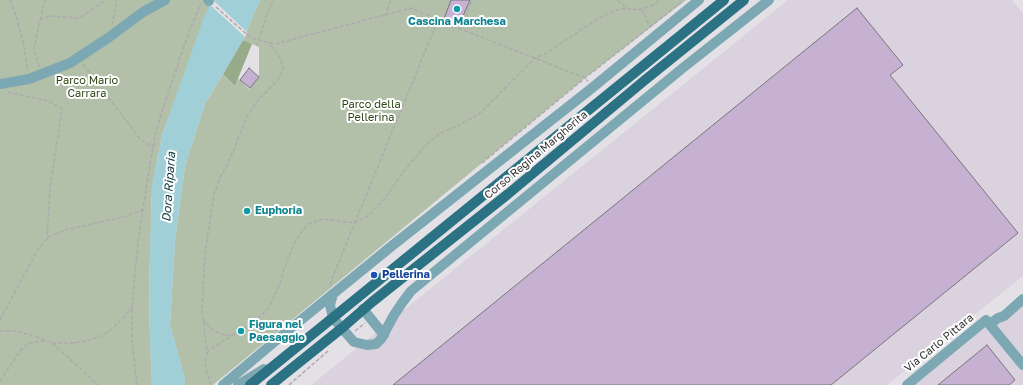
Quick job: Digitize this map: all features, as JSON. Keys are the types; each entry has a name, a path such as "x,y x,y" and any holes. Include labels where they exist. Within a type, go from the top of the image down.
{"main road":[{"name":"Corso Regina Margherita","path":"250,385 724,0"},
{"name":"Corso Regina Margherita","path":"271,385 508,194 744,0"}],"street":[{"path":"3,88 70,63 108,38 143,12 165,0"},
{"name":"Corso Regina Margherita","path":"223,385 332,291 393,245 592,88 699,0"},
{"path":"332,291 330,306 333,318 354,342 367,345 376,344 384,335 398,309 412,291 684,67 769,0"},
{"name":"Via Carlo Pittara","path":"907,385 988,322 1004,316 1023,299"},
{"path":"363,310 384,335"},
{"path":"988,322 1023,364"},
{"name":"Corso Regina Margherita","path":"238,385 285,357"}],"path":[{"path":"10,0 23,41 29,79"},
{"path":"42,74 34,49 45,0"},
{"path":"40,20 50,16 80,18 105,0"},
{"path":"108,38 112,28 117,0"},
{"path":"137,385 132,341 132,307 142,210 153,147 161,114 184,45 190,29 207,0 250,38 275,44 411,8 585,78 592,88"},
{"path":"257,46 266,16 274,0"},
{"path":"385,16 391,0"},
{"path":"461,28 472,0"},
{"path":"618,0 631,10 642,9 655,4 659,0"},
{"path":"207,353 209,350 254,322 267,310 274,297 294,244 308,224 323,219 354,223 369,215 385,198 404,171 424,147 440,133 479,114 534,58 545,54 596,20 613,11 628,8"},
{"path":"642,9 650,27"},
{"path":"332,291 331,281 438,20"},
{"path":"210,385 205,361 207,353 202,311 205,254 214,194 233,152 246,118 258,100 278,80 282,72 283,68 280,58 269,43"},
{"path":"78,58 140,140 153,147"},
{"path":"3,88 62,108 50,189 48,239"},
{"path":"0,320 38,249 49,237 66,230 123,217 142,210"},
{"path":"0,381 20,351 29,343 41,341 72,344 102,336 114,328 132,307"},
{"path":"350,336 370,318"},
{"path":"203,319 214,331 224,335 233,335"},
{"path":"0,332 16,331 37,337 47,342"},
{"path":"52,343 98,385"},
{"path":"289,385 331,349"}],"shaded area":[{"path":"788,0 1012,0 1023,13 1023,276 887,385 311,385"},
{"path":"1023,294 1023,385 913,385"}],"green space":[{"name":"Parco Mario Carrara","path":"0,0 212,0 162,135 152,187 149,288 152,385 0,385"},
{"name":"Parco della Pellerina","path":"260,0 686,0 585,78 213,385 185,385 170,324 175,240 185,166 205,104 223,74 235,86 238,79 249,89 259,77 259,47 243,40"},
{"path":"243,40 252,44 235,86 223,74"}],"water":[{"name":"Dora Riparia","path":"212,0 260,0 243,40 205,104 185,166 175,240 170,324 185,385 152,385 149,288 152,187 162,135 204,17"}],"pier":[{"path":"213,0 247,32 245,37 208,3"}],"building":[{"name":"Cascina Marchesa","path":"451,0 470,0 459,25 444,19"},
{"path":"857,8 903,65 890,75 1018,233 831,385 393,385"},
{"path":"249,68 259,77 250,88 240,80"},
{"path":"987,345 1015,380 1009,385 938,385"}],"place":[{"name":"Cascina Marchesa","path":"457,9"},
{"name":"Euphoria","path":"247,211"},
{"name":"Pellerina","path":"374,275"},
{"name":"Figura nel Paesaggio","path":"241,331"}]}
